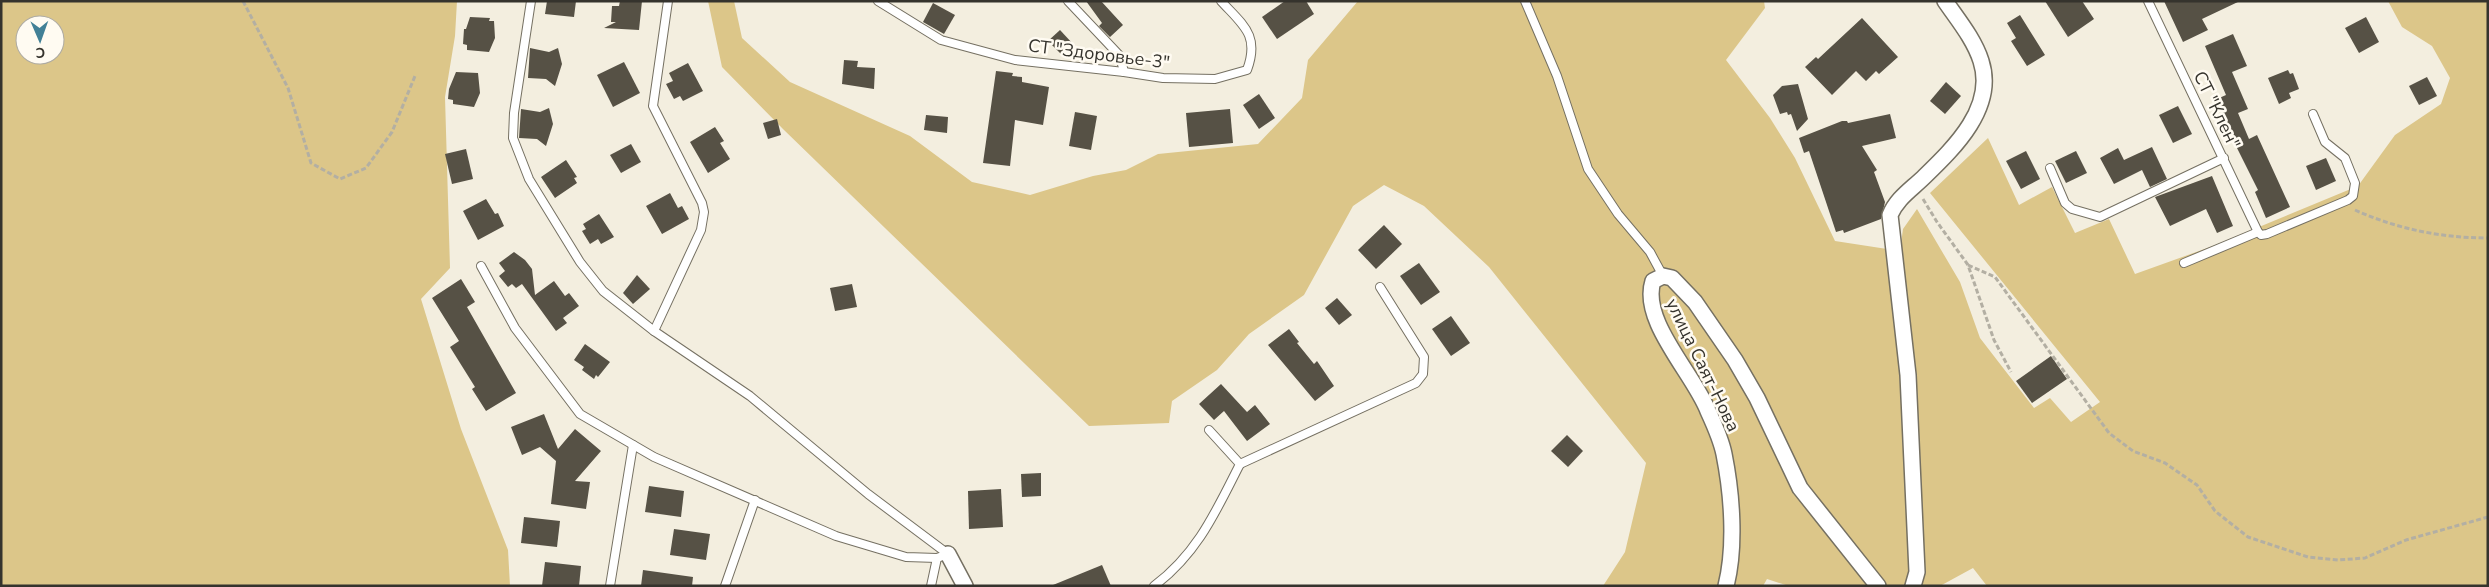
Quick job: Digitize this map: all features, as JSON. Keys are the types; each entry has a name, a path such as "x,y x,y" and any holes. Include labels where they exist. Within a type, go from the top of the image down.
{"street":[{"path":"1913,586 1917,572 1908,375 1905,329 1890,228 1890,215 1894,204 1945,156 1969,127 1981,100 1983,80 1981,61 1970,38 1945,1"},
{"name":"улица Саят-Нова","path":"1726,586 1732,563 1732,531 1724,453 1707,408 1666,338 1654,312 1650,292 1653,281 1663,276 1672,278 1695,302 1735,360 1757,398 1800,488 1878,586"},
{"path":"942,556 965,586"}],"lane":[{"path":"531,1 514,112 513,138 518,155 529,179 580,262 603,291 654,331 750,396 942,556"},
{"path":"654,331 701,230 704,212 702,203 653,106 668,1"},
{"name":"СТ \"Здоровье-3\"","path":"878,1 941,40 1015,60 1162,78 1215,79 1248,70 1253,55 1248,30 1221,1"},
{"path":"1068,1 1120,56 1124,72"},
{"path":"1525,1 1557,76 1588,169 1618,214 1650,252 1663,276"},
{"name":"СТ \"Клен\"","path":"2148,1 2258,232"},
{"path":"2184,263 2258,232 2261,235 2266,234 2353,196 2355,183 2345,158 2325,142 2313,114"},
{"path":"2050,168 2065,203 2072,209 2100,217 2224,158"},
{"path":"481,266 515,328 580,414 632,445 836,536 906,557 942,556"},
{"path":"1154,586 1174,571 1204,534 1240,464 1416,383 1423,374 1424,357 1380,286"},
{"path":"1209,430 1240,464"},
{"path":"610,586 632,445"},
{"path":"725,586 755,500"},
{"path":"931,586 942,556"}],"path":[{"path":"243,1 288,88 311,163 340,179 366,168 392,132 416,76"},
{"path":"1916,185 1937,222 1968,264 1994,340 2011,372"},
{"path":"2340,203 2382,222 2432,234 2466,238 2488,238"},
{"path":"1968,264 1995,277 2109,433 2133,451 2165,463 2197,485 2215,511 2248,537 2308,557 2338,560 2365,558 2406,540 2488,516"}],"shaded area":[{"path":"1,1 457,1 455,36 445,97 450,268 421,299 461,429 508,550 510,586 1,586"},
{"path":"708,1 734,1 742,38 790,82 910,136 972,182 1030,195 1093,176 1126,170 1158,154 1258,144 1302,98 1308,60 1358,1 1764,1 1765,8 1726,60 1770,118 1795,158 1835,241 1900,251 1903,229 1917,209 1960,282 1980,338 2034,408 2050,398 2071,422 2100,402 1930,193 1988,138 2019,205 2052,187 2075,233 2109,219 2135,274 2213,246 2358,186 2395,135 2441,104 2450,78 2432,46 2402,27 2388,1 2488,1 2488,586 1987,586 1973,568 1940,586 1789,586 1767,579 1763,586 1603,586 1625,552 1646,463 1489,267 1424,206 1384,185 1353,206 1304,295 1249,334 1217,370 1172,401 1169,423 1089,426 783,129 722,67"}],"building":[{"path":"547,1 576,1 574,17 545,14"},
{"path":"620,1 642,1 639,30 604,28 616,22 611,22 612,6 619,6"},
{"path":"1086,1 1101,1 1123,25 1110,37 1099,26 1102,23"},
{"path":"1285,1 1306,1 1314,14 1277,39 1262,17"},
{"path":"2045,1 2082,1 2094,19 2068,37"},
{"path":"2164,1 2240,1 2202,19 2208,30 2183,42"},
{"path":"933,3 955,15 944,34 923,22"},
{"path":"2020,15 2045,55 2027,66 2011,41 2016,38 2007,23"},
{"path":"470,17 490,18 489,21 494,21 495,38 489,52 467,50 467,45 463,44 464,29 466,29"},
{"path":"2366,17 2379,42 2359,53 2345,28"},
{"path":"1862,18 1898,57 1879,74 1876,71 1866,81 1856,71 1832,95 1805,67 1816,57 1818,59"},
{"path":"1060,30 1073,44 1062,55 1048,41"},
{"path":"2233,34 2247,66 2232,72 2248,109 2238,113 2249,139 2257,135 2290,207 2266,218 2255,192 2258,190 2236,146 2217,99 2226,95 2205,46"},
{"path":"530,48 549,52 558,48 562,64 555,86 546,79 528,78"},
{"path":"844,60 858,61 857,67 875,68 874,89 842,84"},
{"path":"624,62 640,93 613,107 597,75"},
{"path":"688,63 703,91 683,101 680,96 674,99 666,84 673,81 669,73"},
{"path":"2288,70 2290,74 2293,73 2299,89 2289,93 2291,98 2279,104 2268,78"},
{"path":"996,71 1013,73 1012,76 1022,77 1022,82 1049,87 1043,125 1015,120 1010,166 983,163"},
{"path":"456,72 478,73 480,93 474,107 453,104 453,100 448,99 449,89"},
{"path":"2427,77 2437,96 2419,105 2409,86"},
{"path":"1946,82 1961,96 1945,114 1930,101"},
{"path":"1798,84 1808,119 1797,131 1791,114 1788,115 1787,112 1780,114 1773,95 1782,86"},
{"path":"1259,94 1275,118 1259,129 1243,105"},
{"path":"2178,106 2192,134 2173,143 2159,115"},
{"path":"549,108 553,124 546,146 537,139 519,138 521,109 540,112"},
{"path":"1230,109 1233,143 1189,147 1186,113"},
{"path":"1075,112 1097,116 1091,150 1069,146"},
{"path":"1890,114 1896,138 1862,146 1877,170 1874,172 1885,202 1881,219 1844,233 1843,230 1836,232 1809,151 1804,153 1799,138 1842,121 1847,121 1848,123"},
{"path":"926,115 948,117 947,133 924,130"},
{"path":"777,119 781,135 768,139 763,123"},
{"path":"715,127 724,141 720,143 730,159 708,173 690,142"},
{"path":"631,144 641,162 621,173 610,155"},
{"path":"2152,147 2167,179 2150,187 2142,170 2114,184 2100,158 2118,148 2124,160"},
{"path":"466,149 473,179 452,184 445,154"},
{"path":"2026,151 2040,179 2021,189 2006,161"},
{"path":"2076,151 2087,173 2066,183 2055,161"},
{"path":"2326,158 2336,181 2316,190 2306,166"},
{"path":"566,160 577,177 574,178 577,183 555,198 541,177"},
{"path":"2212,176 2233,226 2217,233 2206,209 2170,226 2155,197"},
{"path":"670,193 678,208 682,206 689,219 662,234 646,206"},
{"path":"486,199 495,214 498,213 504,226 478,240 463,211"},
{"path":"599,214 614,237 601,244 598,239 590,244 582,231 586,229 583,224"},
{"path":"1384,225 1402,244 1376,269 1358,250"},
{"path":"514,252 525,260 532,269 535,295 554,281 565,296 569,293 579,306 563,318 567,323 556,331 522,284 516,288 512,284 508,287 499,276 505,271 499,263"},
{"path":"1419,263 1440,292 1421,305 1400,276"},
{"path":"637,275 650,289 633,304 623,293"},
{"path":"461,279 475,302 467,307 516,393 486,411 472,389 475,387 450,347 459,341 432,298"},
{"path":"852,284 857,307 835,311 830,288"},
{"path":"1337,298 1352,315 1339,325 1325,308"},
{"path":"1451,316 1470,343 1451,356 1432,329"},
{"path":"1289,329 1299,342 1297,343 1314,364 1317,361 1334,386 1315,401 1268,345"},
{"path":"585,344 610,362 598,377 596,375 594,379 582,370 584,367 574,360"},
{"path":"2051,356 2067,379 2032,403 2016,381"},
{"path":"1221,384 1247,412 1255,405 1270,424 1247,441 1224,411 1214,420 1199,404"},
{"path":"544,414 558,449 575,429 601,451 575,481 590,482 586,509 551,504 556,461 540,447 522,455 511,427"},
{"path":"1567,435 1583,451 1568,467 1551,451"},
{"path":"1041,473 1041,496 1022,497 1021,474"},
{"path":"649,486 684,491 681,517 645,512"},
{"path":"1001,489 1003,527 969,529 968,491"},
{"path":"524,517 560,521 557,547 521,543"},
{"path":"674,529 710,534 706,560 670,555"},
{"path":"545,562 581,566 579,586 542,586"},
{"path":"1102,565 1111,586 1053,586 1053,585"},
{"path":"643,570 693,577 692,586 641,586"}]}
